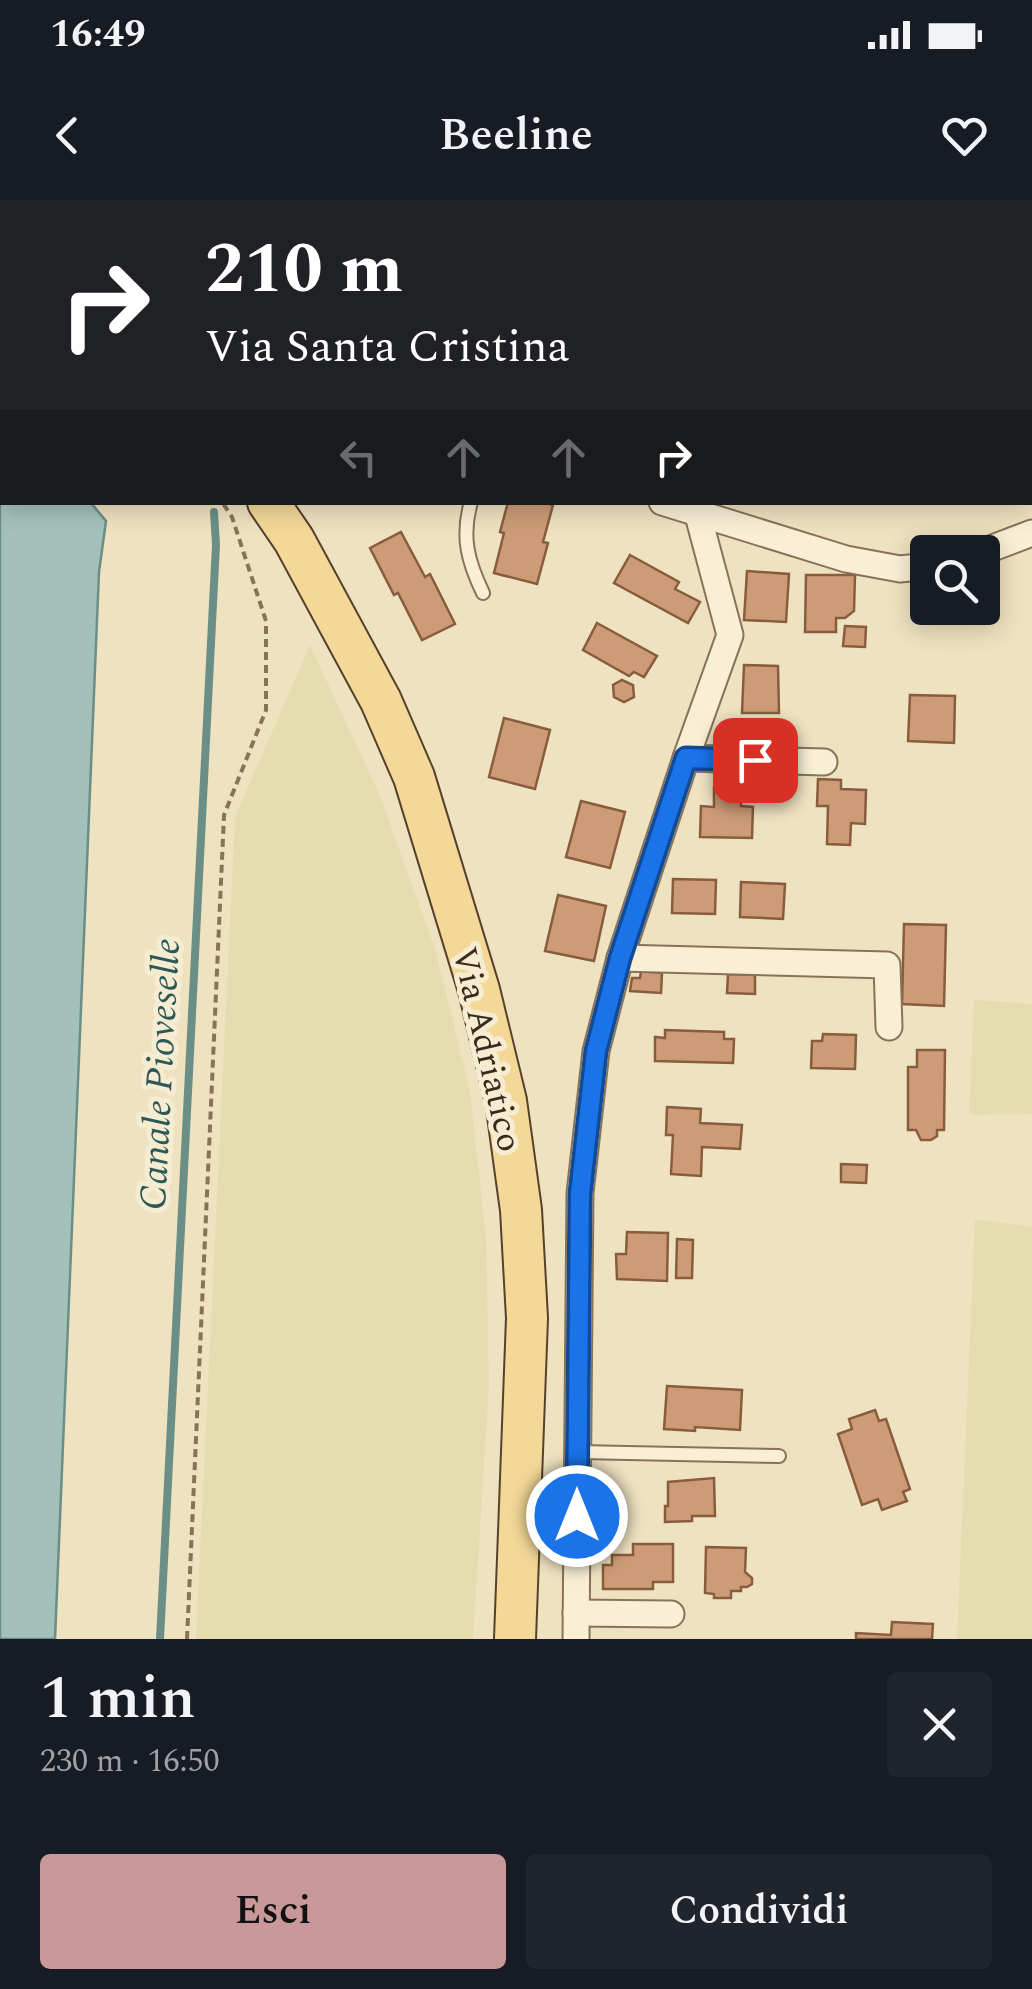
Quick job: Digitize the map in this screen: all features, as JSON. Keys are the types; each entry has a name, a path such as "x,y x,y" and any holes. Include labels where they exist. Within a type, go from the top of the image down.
{"main road":[{"name":"Via Adriatico","path":"270,505 294,540 381,702 414,777 480,990 506,1100 521,1210 527,1318 515,1639"}],"street":[{"path":"670,505 846,560 910,568"},
{"path":"671,1614 576,1626 580,1194 596,1051 620,958 730,635 698,515"},
{"path":"1000,545 1032,533"},
{"path":"686,758 824,762"},
{"path":"620,958 886,965 889,1027"}],"lane":[{"path":"470,505 465,548 483,593"},
{"path":"578,1452 779,1456"}],"path":[{"path":"186,1639 224,814 266,710 266,621 232,517 224,505"}],"shaded area":[{"path":"310,645 380,796 435,949 470,1091 486,1239 489,1386 473,1639 196,1639 235,817"},
{"path":"974,1000 1032,1004 1032,1114 969,1115"},
{"path":"975,1219 1032,1227 1032,1639 957,1639"}],"water":[{"path":"0,505 93,505 106,521 99,572 55,1639 0,1639"}],"building":[{"path":"507,505 553,505 537,584 494,573 504,533 500,532"},
{"path":"401,532 425,577 430,574 455,624 422,640 370,548"},
{"path":"630,555 679,582 675,589 700,602 688,623 614,583"},
{"path":"747,571 789,574 786,622 744,620"},
{"path":"806,575 855,575 854,611 845,618 836,618 836,632 805,632"},
{"path":"597,623 657,656 644,677 634,672 629,676 583,650"},
{"path":"845,626 866,627 865,647 843,646"},
{"path":"744,665 778,666 779,713 742,713"},
{"path":"622,680 633,685 634,697 624,702 614,697 613,685"},
{"path":"910,695 955,696 954,743 908,741"},
{"path":"504,718 550,730 535,789 489,777"},
{"path":"818,779 841,780 841,789 866,790 865,824 851,823 850,845 827,844 828,806 817,806"},
{"path":"714,787 741,788 741,806 753,807 752,838 700,837 701,806 714,807"},
{"path":"581,801 625,812 610,868 566,857"},
{"path":"673,879 716,880 715,914 672,913"},
{"path":"741,882 785,884 783,919 740,917"},
{"path":"558,895 606,906 594,961 545,951"},
{"path":"904,924 946,925 944,1006 902,1004"},
{"path":"641,971 662,973 661,993 630,991 632,978 640,978"},
{"path":"728,974 755,975 755,994 727,993"},
{"path":"665,1030 724,1032 724,1039 734,1039 733,1063 655,1061 655,1037 665,1038"},
{"path":"823,1034 856,1035 855,1069 811,1068 812,1041 822,1041"},
{"path":"917,1050 945,1050 944,1130 937,1130 937,1136 931,1140 921,1140 916,1130 908,1130 908,1067 917,1067"},
{"path":"667,1107 701,1109 700,1123 742,1125 740,1149 702,1147 701,1176 671,1174 673,1135 666,1135"},
{"path":"841,1164 867,1165 866,1183 841,1182"},
{"path":"627,1232 668,1233 667,1281 617,1279 616,1254 626,1254"},
{"path":"677,1239 693,1240 692,1278 676,1278"},
{"path":"667,1386 742,1390 740,1430 664,1429"},
{"path":"875,1410 879,1421 886,1419 910,1489 903,1492 907,1501 882,1510 878,1499 862,1505 838,1434 852,1429 849,1419"},
{"path":"714,1478 715,1516 665,1522 668,1482"},
{"path":"633,1544 673,1544 673,1582 653,1582 653,1589 603,1589 603,1565 612,1565 612,1555 633,1555"},
{"path":"706,1547 746,1548 745,1572 752,1578 752,1584 741,1587 741,1591 731,1591 731,1598 714,1598 714,1594 705,1593"},
{"path":"892,1622 933,1624 932,1639 856,1639 856,1633 891,1635"}],"waterway":[{"name":"Canale Pioveselle","path":"160,1639 216,545 214,512"}],"route":[{"path":"577,1516 580,1194 596,1051 620,958 686,758 755,760"}]}
